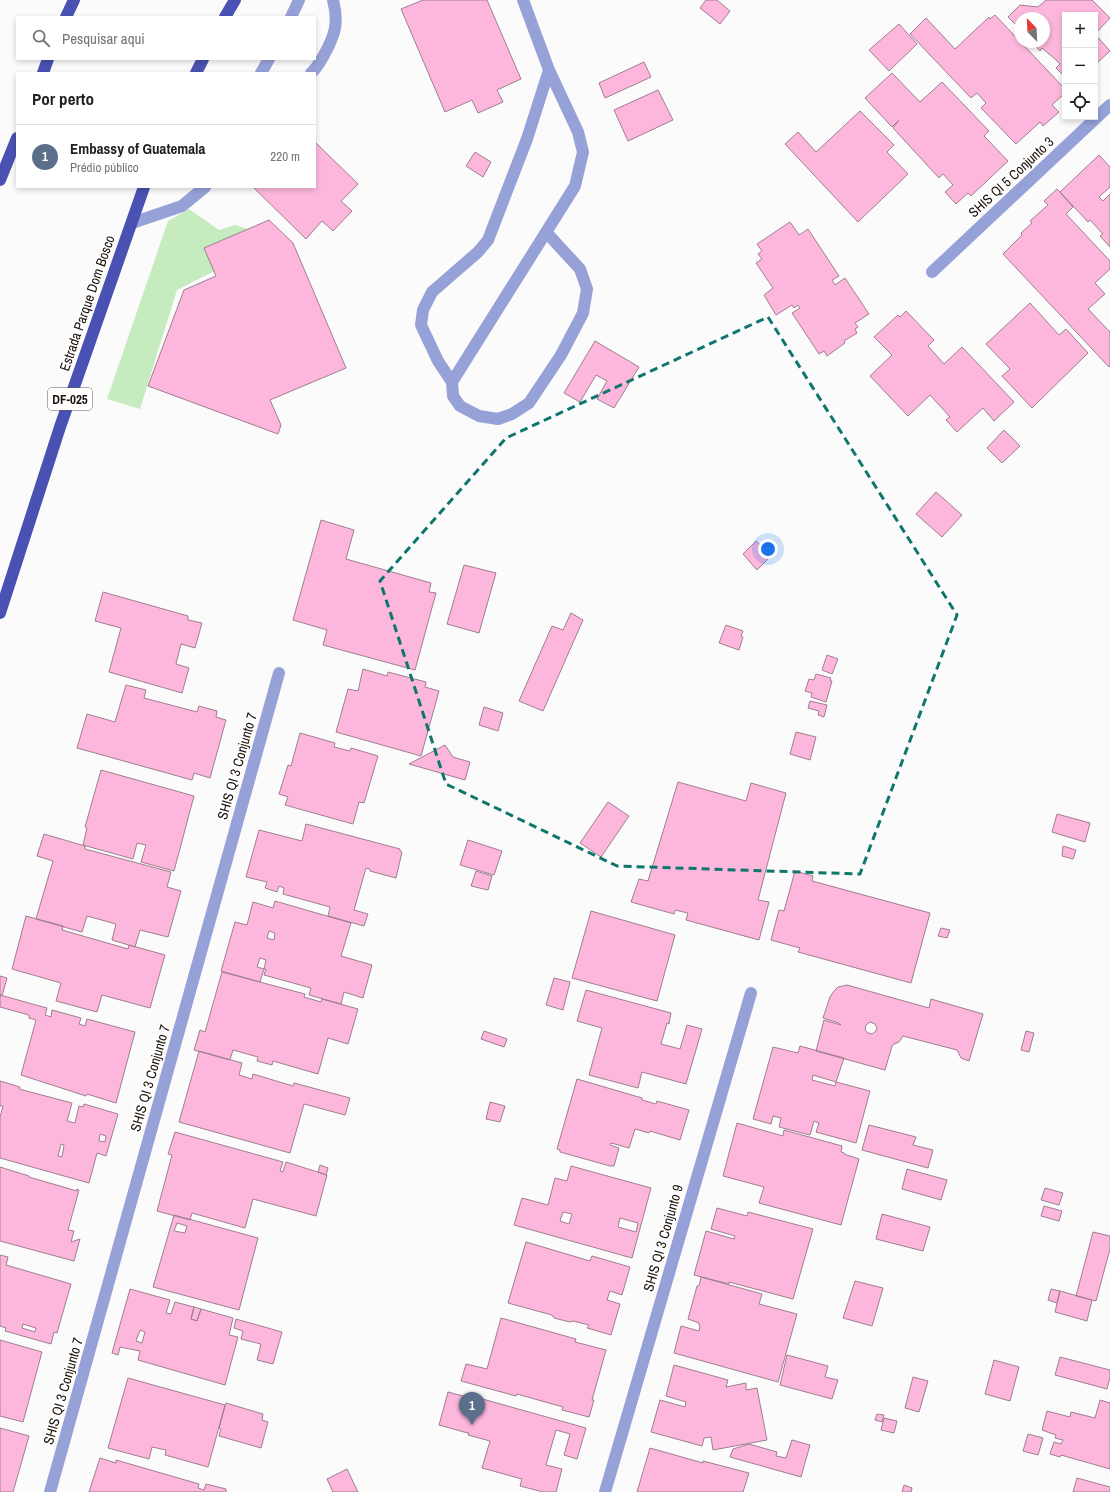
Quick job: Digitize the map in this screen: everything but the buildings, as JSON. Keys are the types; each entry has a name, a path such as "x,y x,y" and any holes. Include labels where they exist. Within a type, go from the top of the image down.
{"main road":[{"path":"66,16 74,0"},
{"path":"226,16 235,0"},
{"path":"43,72 48,60"},
{"path":"196,72 202,60"},
{"path":"0,180 16,140"},
{"name":"Estrada Parque Dom Bosco","path":"0,613 60,427 144,188"}],"street":[{"path":"291,16 299,0"},
{"path":"312,72 316,69 334,36 336,12 333,0"},
{"path":"452,382 575,186 583,152 578,132 549,70 523,0"},
{"path":"262,72 268,60"},
{"path":"546,232 580,269 586,289 583,313 561,355 529,403 512,414 498,419 479,416 460,406 453,396 452,382 438,361 421,325 423,310 432,292 478,252 488,240 527,139 549,70"},
{"name":"SHIS QI 5 Conjunto 3","path":"932,272 1110,104"},
{"path":"132,223 182,206 204,188"},
{"name":"SHIS QI 3 Conjunto 7","path":"50,1492 279,673"},
{"name":"SHIS QI 3 Conjunto 9","path":"605,1492 751,993"}],"highlighted area":[{"path":"768,317 957,615 860,874 617,866 446,784 380,581 506,438"}],"green space":[{"path":"189,209 219,230 235,225 278,239 177,290 140,409 107,399 168,221"}],"place":[{"name":"Embassy of Guatemala","path":"472,1425"}]}
